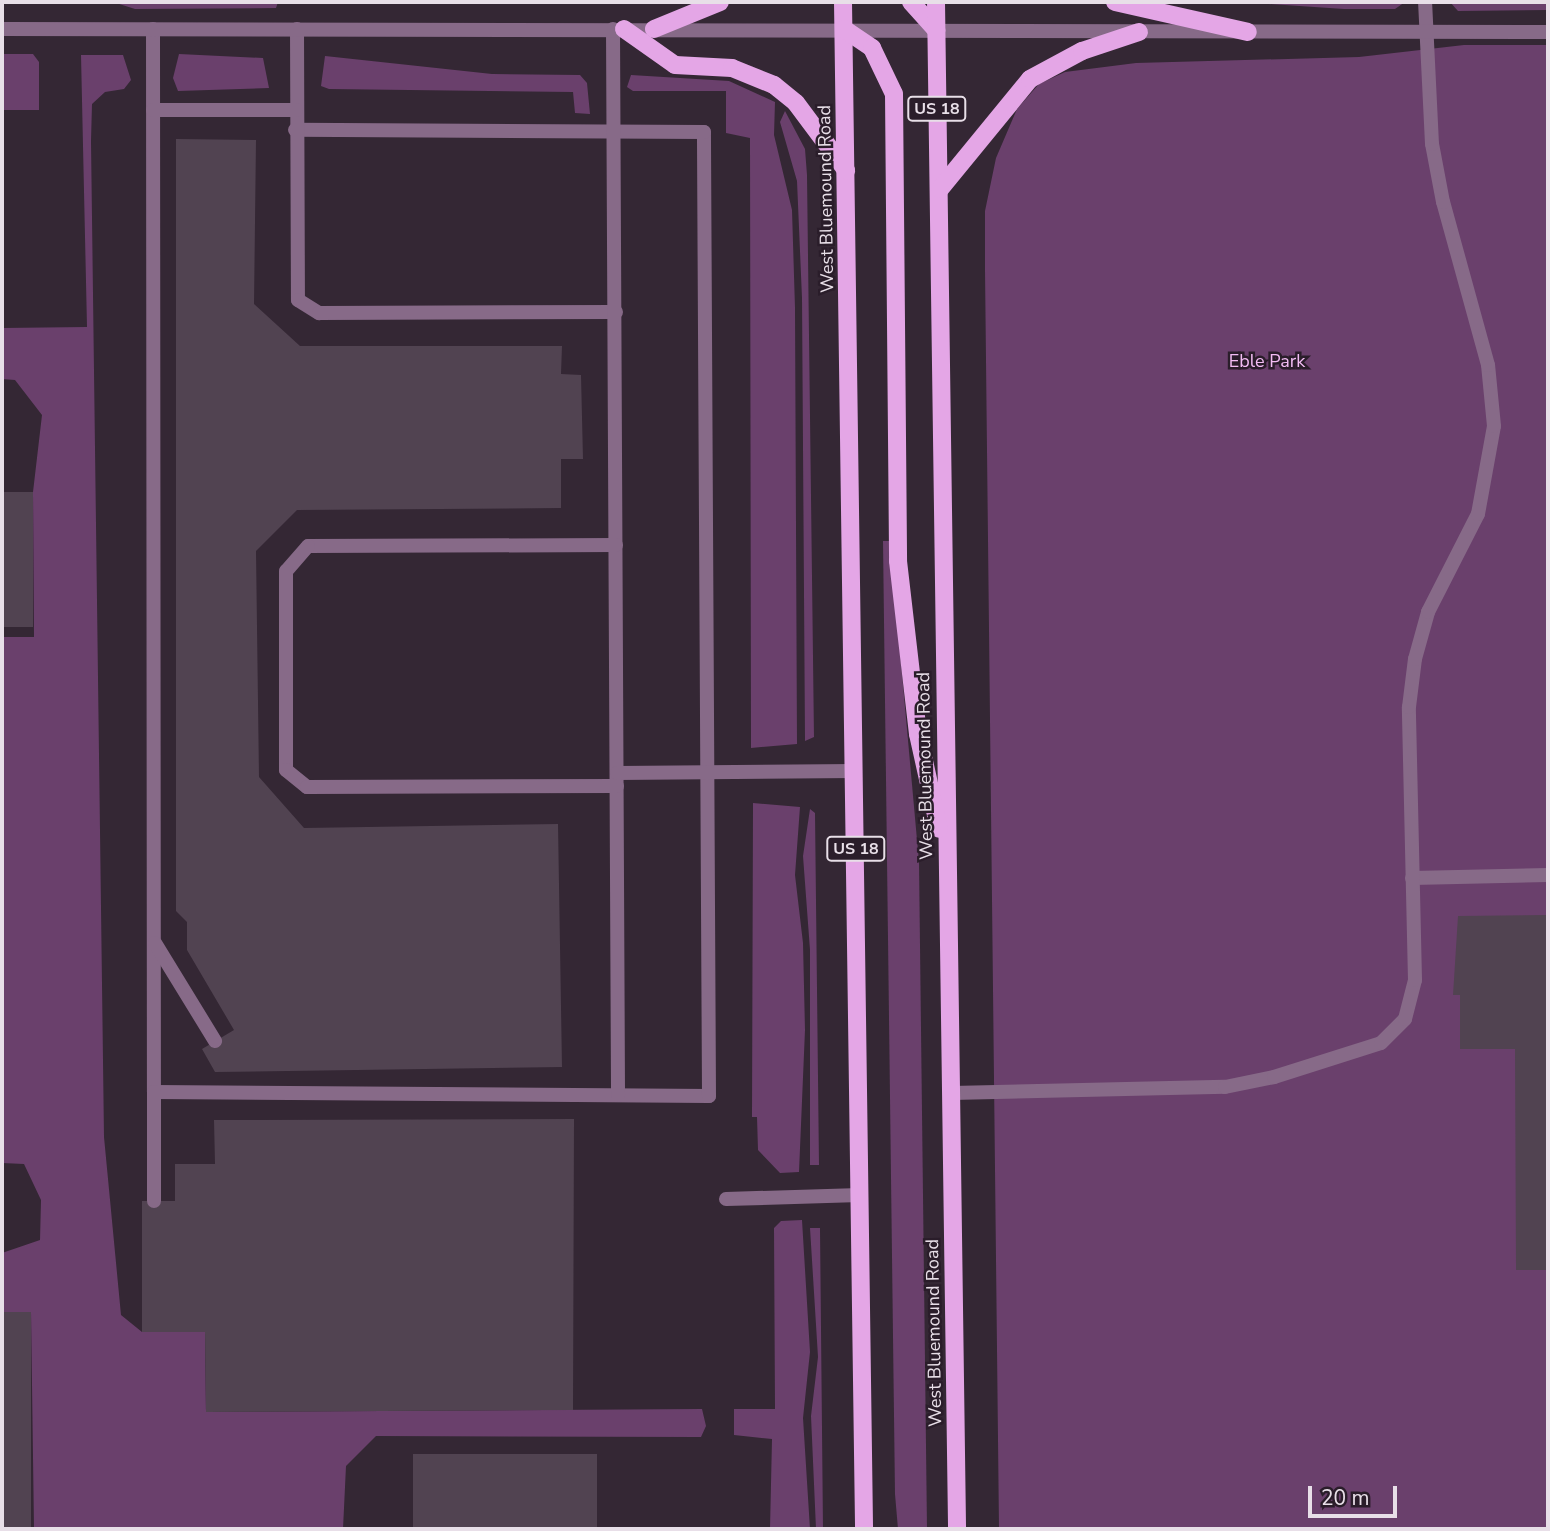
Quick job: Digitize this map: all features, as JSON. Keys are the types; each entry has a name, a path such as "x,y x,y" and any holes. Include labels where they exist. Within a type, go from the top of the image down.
{"main road":[{"path":"654,29 720,2"},
{"name":"West Bluemound Road","path":"843,2 864,1529"},
{"path":"911,2 936,30"},
{"name":"West Bluemound Road","path":"936,2 957,1529"},
{"path":"1115,2 1248,32"},
{"path":"618,29 675,65 732,68 774,85 796,103 846,170"},
{"path":"844,29 872,48 894,94 898,561 918,734 947,866"},
{"path":"940,189 1030,79 1082,51 1139,32"},
{"path":"864,1495 871,1529"}],"street":[{"path":"952,1093 1225,1087 1274,1077 1381,1043 1405,1019 1415,981 1409,707 1415,659 1428,612 1478,514 1494,426 1488,365 1443,202 1432,144 1425,2"},
{"path":"2,29 1548,32"},
{"path":"153,29 154,1201"},
{"path":"298,29 295,130 298,300 319,313 616,312"},
{"path":"618,29 615,132 618,1095"},
{"path":"153,110 296,110"},
{"path":"154,1092 709,1096 704,132 295,130"},
{"path":"616,545 309,546 286,572 286,770 307,787 617,780 709,773 855,771"},
{"path":"1412,878 1548,875"},
{"path":"154,942 215,1041"},
{"path":"726,1199 860,1195"}],"green space":[{"path":"113,2 278,2 276,8 135,9"},
{"path":"1239,2 1405,2 1395,9 1344,9"},
{"path":"1450,2 1548,2 1548,10 1458,11"},
{"name":"Eble Park","path":"1464,45 1548,45 1548,1529 999,1529 985,270 985,211 996,158 1017,109 1039,84 1065,72 1136,63 1359,57"},
{"path":"2,54 33,54 39,62 39,110 2,110"},
{"path":"179,54 263,58 269,88 178,91 173,78"},
{"path":"81,55 123,55 131,80 124,89 105,92 92,104 91,141 104,1137 121,1315 142,1332 205,1332 206,1412 702,1409 706,1426 701,1437 376,1436 346,1466 343,1529 34,1529 31,1312 2,1312 2,1253 40,1240 41,1200 24,1164 2,1163 2,637 34,637 33,492 42,415 15,380 2,379 2,328 87,327"},
{"path":"325,56 492,74 580,75 587,83 590,114 575,113 573,92 329,89 321,86"},
{"path":"631,75 729,81 775,102 774,135 792,210 797,744 751,748 750,138 726,133 726,91 633,91 627,87"},
{"path":"785,111 805,149 807,175 814,737 805,741 802,298 797,181 780,122"},
{"path":"883,541 890,541 919,862 927,1529 898,1529 895,1494"},
{"path":"753,803 800,807 795,875 803,943 805,1030 799,1172 780,1173 758,1150 757,1117 752,1117"},
{"path":"810,809 815,813 819,1165 810,1165 810,950 803,856"},
{"path":"802,1220 810,1352 803,1418 810,1529 770,1529 772,1439 734,1435 734,1409 775,1409 774,1228 781,1221"},
{"path":"810,1228 820,1228 823,1529 816,1529 811,1416 818,1357"}],"building":[{"path":"176,139 256,140 254,304 300,346 562,346 561,374 581,375 583,459 561,459 561,508 297,510 256,551 259,777 304,828 558,824 562,1067 215,1072 202,1049 234,1030 187,950 187,922 176,911"},
{"path":"2,492 33,492 33,627 2,627"},
{"path":"1548,915 1548,1270 1516,1270 1515,1049 1460,1049 1460,995 1453,995 1458,916"},
{"path":"574,1119 573,1410 206,1412 205,1332 142,1332 142,1201 175,1201 175,1164 215,1164 214,1120"},
{"path":"2,1312 31,1312 31,1529 2,1529"},
{"path":"413,1454 597,1454 597,1529 413,1529"}]}
